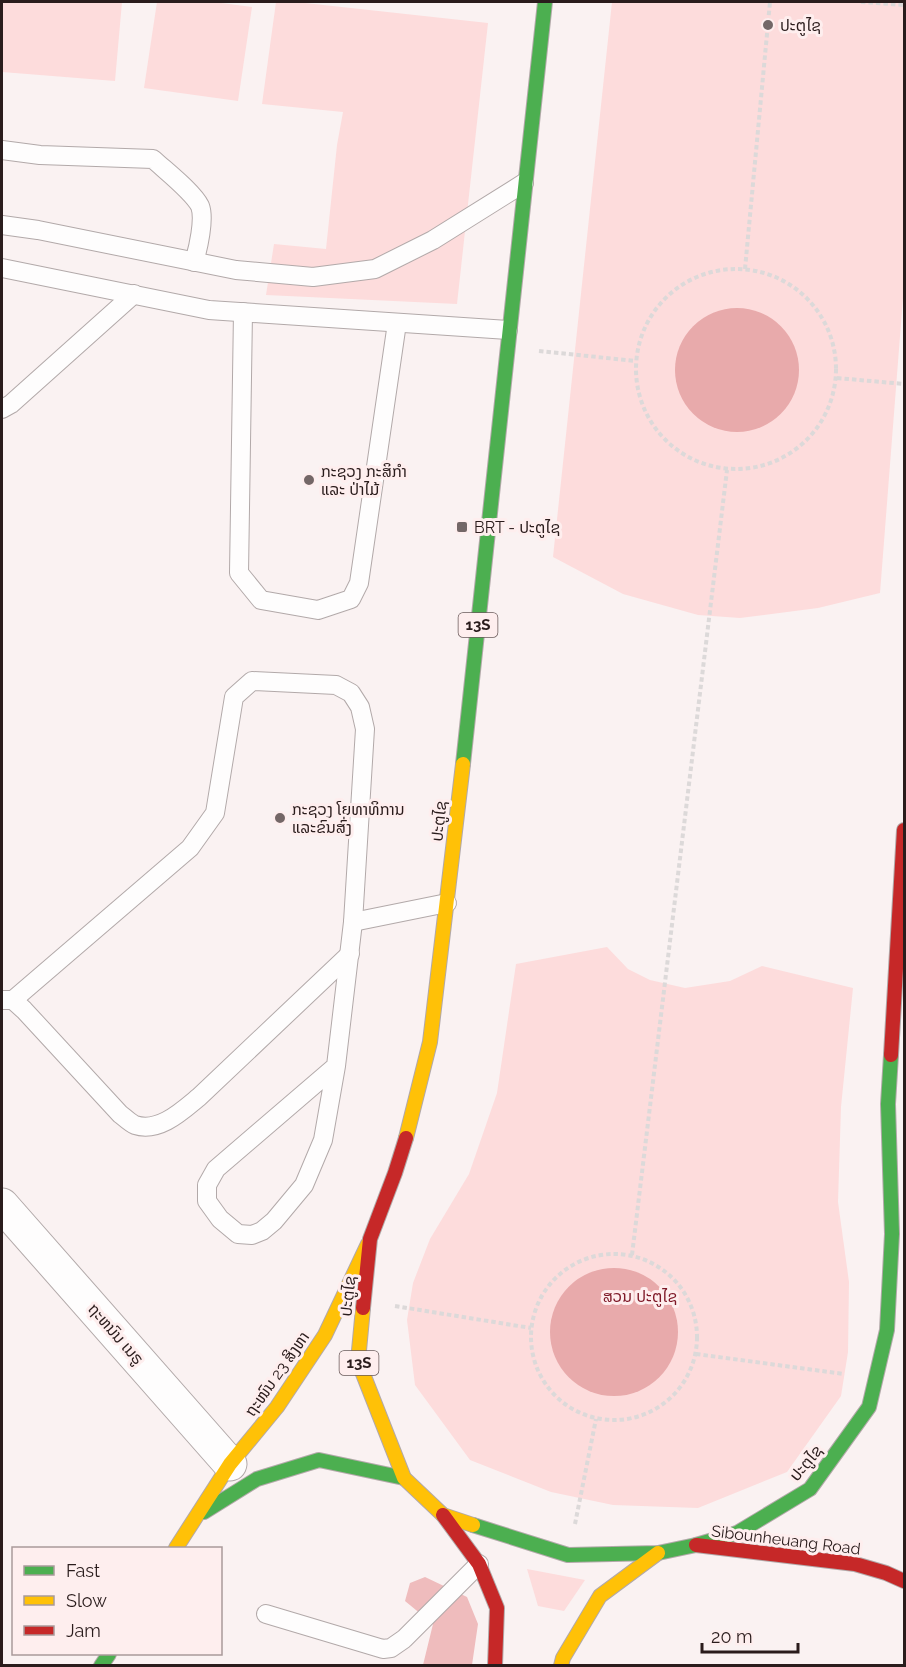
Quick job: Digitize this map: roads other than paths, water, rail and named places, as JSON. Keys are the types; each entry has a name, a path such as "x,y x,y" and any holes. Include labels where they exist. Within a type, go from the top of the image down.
{"main road":[{"name":"ປະຕູໄຊ","path":"545,2 507,339 482,590 430,1042 414,1111 395,1173 370,1239 358,1361 404,1478 443,1515 568,1555 658,1553 696,1545 737,1533 810,1490 869,1407 887,1329 892,1234 888,1104 904,830"},
{"path":"892,1234 904,1289"},
{"name":"ຖະໜົນ 23 ສິງຫາ","path":"177,1547 230,1464 277,1407 325,1335 370,1239"},
{"name":"ຖະໜົນ 23 ສິງຫາ","path":"195,1518 257,1479 319,1460 404,1478"},
{"name":"13S","path":"443,1515 479,1564 497,1608 495,1665"},
{"name":"Sibounheuang Road","path":"696,1545 855,1564 904,1581"},
{"name":"13S","path":"561,1665 600,1596 658,1553"}],"street":[{"name":"ຖະຫນົນ ເນຣູ","path":"2,1205 230,1464"}],"lane":[{"path":"2,150 40,155 153,159 184,188 200,207 200,238 194,262"},
{"path":"2,225 38,230 237,270 313,277 375,269 433,240 524,183"},
{"path":"2,268 209,309 397,323 507,339"},
{"path":"2,409 11,404 134,294"},
{"path":"243,312 239,573 261,600 318,610 351,599 359,583 397,323"},
{"path":"336,1066 216,1169 207,1185 207,1201 220,1219 238,1234 252,1235 262,1231 274,1221 304,1185 323,1140 336,1066 350,954 354,922 365,729 360,707 351,693 336,685 252,681 234,698 215,813 190,848 7,1000 24,1010 120,1114 134,1124 152,1128 176,1115 199,1097 350,954"},
{"path":"354,922 447,903"},
{"path":"266,1614 382,1649 391,1648 404,1639 479,1564"}],"place":[{"name":"ປະຕູໄຊ","path":"768,25"},
{"name":"ກະຊວງ ກະສິກຳ ແລະ ປ່າໄມ້","path":"309,480"},
{"name":"BRT - ປະຕູໄຊ","path":"462,527"},
{"name":"ກະຊວງ ໂຍທາທິການ ແລະຂົນສົ່ງ","path":"280,818"}],"park label":[{"name":"ສວນ ປະຕູໄຊ","path":"640,1296"}]}
